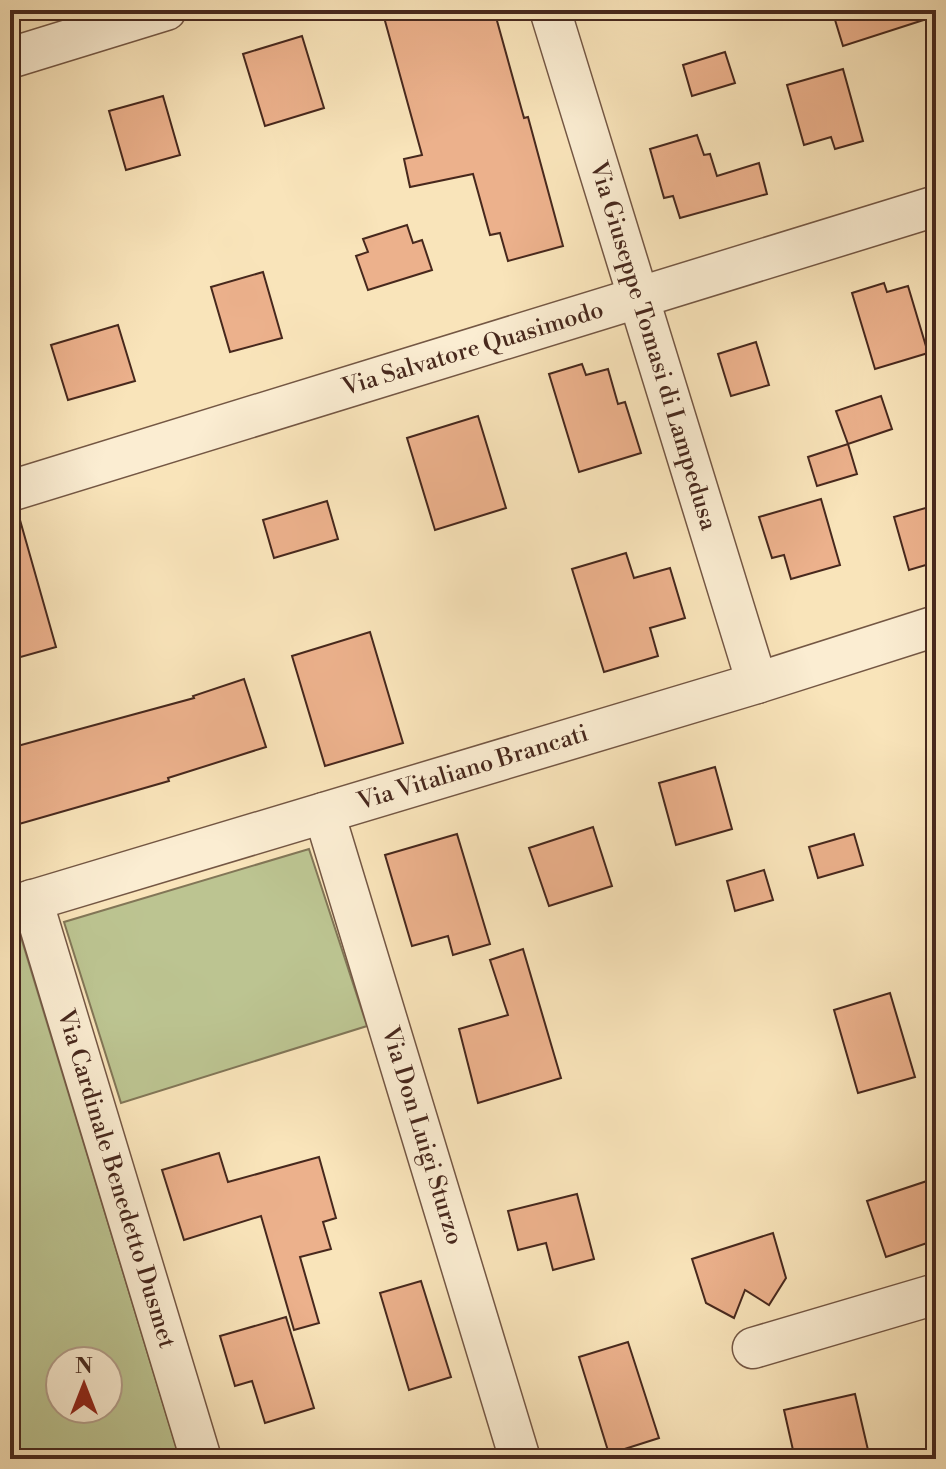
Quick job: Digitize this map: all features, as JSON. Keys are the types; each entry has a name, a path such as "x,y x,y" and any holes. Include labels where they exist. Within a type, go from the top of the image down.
{"street":[{"name":"Via Giuseppe Tomasi di Lampedusa","path":"550,10 757,683"},
{"path":"10,58 159,11"},
{"name":"Via Salvatore Quasimodo","path":"10,491 936,206"},
{"name":"Via Vitaliano Brancati","path":"21,903 757,683 936,626"},
{"name":"Via Don Luigi Sturzo","path":"324,813 520,1459"},
{"name":"Via Cardinale Benedetto Dusmet","path":"21,903 201,1459"},
{"path":"753,1348 936,1294"}],"green space":[{"path":"309,849 367,1026 121,1103 64,922"},
{"path":"20,934 180,1459 10,1459 10,937"}],"building":[{"path":"382,10 494,10 524,118 528,117 563,246 508,261 500,233 490,235 473,174 410,187 404,159 422,155"},
{"path":"832,10 935,10 936,16 843,46"},
{"path":"302,36 324,108 265,126 243,54"},
{"path":"725,52 735,83 692,96 683,65"},
{"path":"843,69 863,141 835,149 831,137 804,145 787,85"},
{"path":"163,96 180,155 126,170 109,111"},
{"path":"697,135 704,155 710,154 717,176 759,163 767,194 680,218 673,196 664,198 650,149"},
{"path":"407,225 413,243 422,240 432,270 368,290 356,256 368,252 363,239"},
{"path":"263,272 282,338 230,352 211,287"},
{"path":"884,283 887,292 908,286 928,353 875,369 852,293"},
{"path":"118,325 135,381 68,400 51,345"},
{"path":"756,342 769,385 731,396 718,354"},
{"path":"582,364 586,375 608,369 618,404 625,402 641,453 579,472 549,374"},
{"path":"881,396 892,429 848,444 836,411"},
{"path":"478,416 506,508 435,530 407,438"},
{"path":"848,444 857,474 817,486 808,457"},
{"path":"821,499 840,565 791,579 784,555 772,558 759,517"},
{"path":"327,501 338,539 274,558 263,520"},
{"path":"936,505 936,562 909,570 894,517"},
{"path":"10,513 18,513 56,647 10,660"},
{"path":"626,553 634,578 670,568 685,618 650,628 658,656 604,672 572,569"},
{"path":"370,632 403,743 325,766 292,656"},
{"path":"244,679 266,747 168,778 169,781 19,824 10,794 10,748 194,698"},
{"path":"715,767 732,829 676,845 659,783"},
{"path":"593,827 612,886 549,906 529,848"},
{"path":"457,834 490,944 453,955 448,936 412,946 385,855"},
{"path":"854,834 863,865 818,878 809,847"},
{"path":"764,870 773,900 735,911 727,881"},
{"path":"523,949 561,1078 478,1103 459,1029 508,1015 490,960"},
{"path":"890,993 915,1077 858,1093 834,1010"},
{"path":"219,1153 228,1182 319,1157 336,1218 323,1222 331,1249 300,1257 319,1323 294,1330 261,1216 184,1240 162,1170"},
{"path":"936,1178 936,1240 886,1257 867,1201"},
{"path":"577,1194 594,1259 553,1270 546,1243 518,1250 508,1211"},
{"path":"773,1233 786,1278 769,1305 745,1290 734,1318 706,1303 692,1259"},
{"path":"421,1281 451,1377 409,1390 380,1293"},
{"path":"286,1317 314,1408 265,1423 252,1381 235,1386 220,1336"},
{"path":"628,1342 659,1438 609,1454 579,1357"},
{"path":"855,1394 868,1450 828,1459 795,1459 784,1410"}]}
